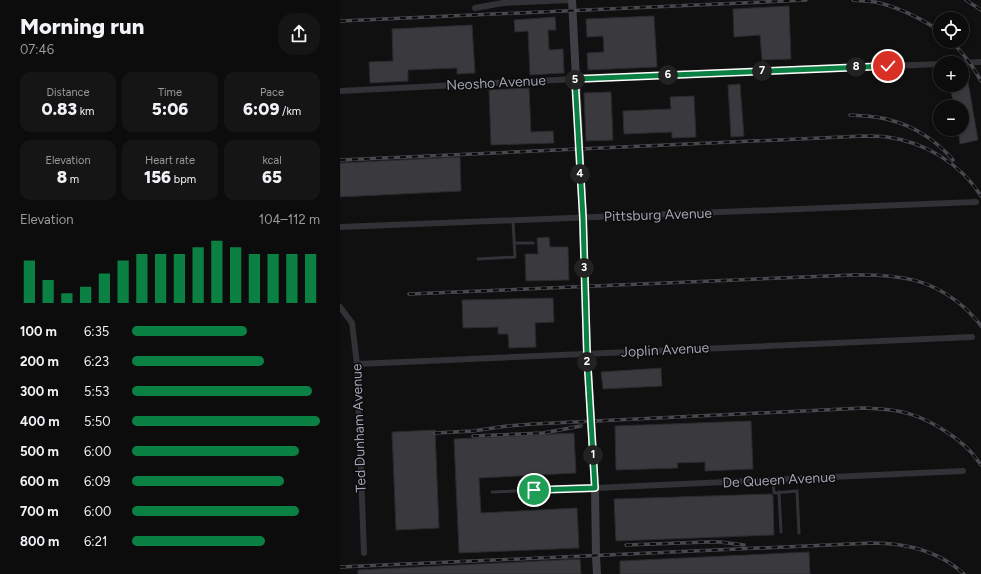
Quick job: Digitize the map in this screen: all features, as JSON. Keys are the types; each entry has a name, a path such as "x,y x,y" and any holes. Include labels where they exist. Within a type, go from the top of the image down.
{"street":[{"path":"475,8 503,3 571,0 583,218 587,354 595,488 597,574"},
{"path":"969,63 981,62"},
{"name":"Neosho Avenue","path":"340,91 575,79 933,64"},
{"name":"Pittsburg Avenue","path":"340,227 976,202"},
{"name":"Ted Dunham Avenue","path":"340,307 352,323 357,364 364,553"},
{"name":"Joplin Avenue","path":"357,364 972,337"},
{"name":"De Queen Avenue","path":"595,488 963,471"}],"lane":[{"path":"478,259 515,257 513,221"},
{"path":"515,243 533,243"},
{"path":"773,480 774,492 797,492 799,533"},
{"path":"492,492 595,488"},
{"path":"779,492 781,532"}],"building":[{"path":"789,6 791,59 762,60 760,35 734,37 733,9"},
{"path":"654,16 657,67 588,70 587,53 604,52 603,36 587,37 586,19"},
{"path":"555,17 556,30 548,30 549,50 563,49 564,73 530,75 528,31 515,32 514,20"},
{"path":"472,25 475,73 457,74 457,68 408,70 408,81 370,83 369,62 393,61 392,29"},
{"path":"740,84 744,136 731,137 728,85"},
{"path":"529,88 531,132 553,131 554,143 491,145 489,90"},
{"path":"969,88 978,140 960,144 959,136 969,136 969,100 953,100 951,92 969,92"},
{"path":"611,92 613,140 586,141 584,93"},
{"path":"694,96 696,137 672,138 672,132 624,134 623,111 671,109 670,97"},
{"path":"460,157 461,191 340,197 340,163"},
{"path":"549,237 550,247 568,247 569,280 526,281 525,254 538,254 537,238"},
{"path":"553,298 554,322 535,323 536,347 509,348 508,334 498,334 498,327 463,328 462,300"},
{"path":"661,368 662,386 603,389 601,372"},
{"path":"751,421 753,469 705,471 705,462 677,463 678,468 616,470 615,426"},
{"path":"435,430 439,528 396,530 392,432"},
{"path":"574,433 576,473 479,478 481,513 577,508 579,548 459,553 454,439"},
{"path":"771,494 773,496 774,535 616,541 614,499"},
{"path":"809,552 810,574 620,574 620,561"},
{"path":"580,559 581,574 358,574 358,570"}],"railway":[{"path":"340,21 806,0"},
{"path":"853,0 875,2 901,10 917,17 933,27"},
{"path":"966,0 981,10"},
{"path":"958,48 975,70 981,81"},
{"path":"850,115 870,116 908,126 924,135 940,147 953,160"},
{"path":"340,160 878,136 915,144 941,156 963,174 973,184 981,196"},
{"path":"409,294 869,275 900,277 929,285 956,301 969,312 981,326"},
{"path":"435,433 473,431 533,424 864,408 908,413 927,421 959,441 981,465"},
{"path":"473,436 543,433 581,426"},
{"path":"626,545 707,542 744,545"},
{"path":"340,567 884,543 909,547 933,554 944,559 964,574"}],"route":[{"path":"534,490 595,488 587,354 583,218 575,79 888,66"}]}
